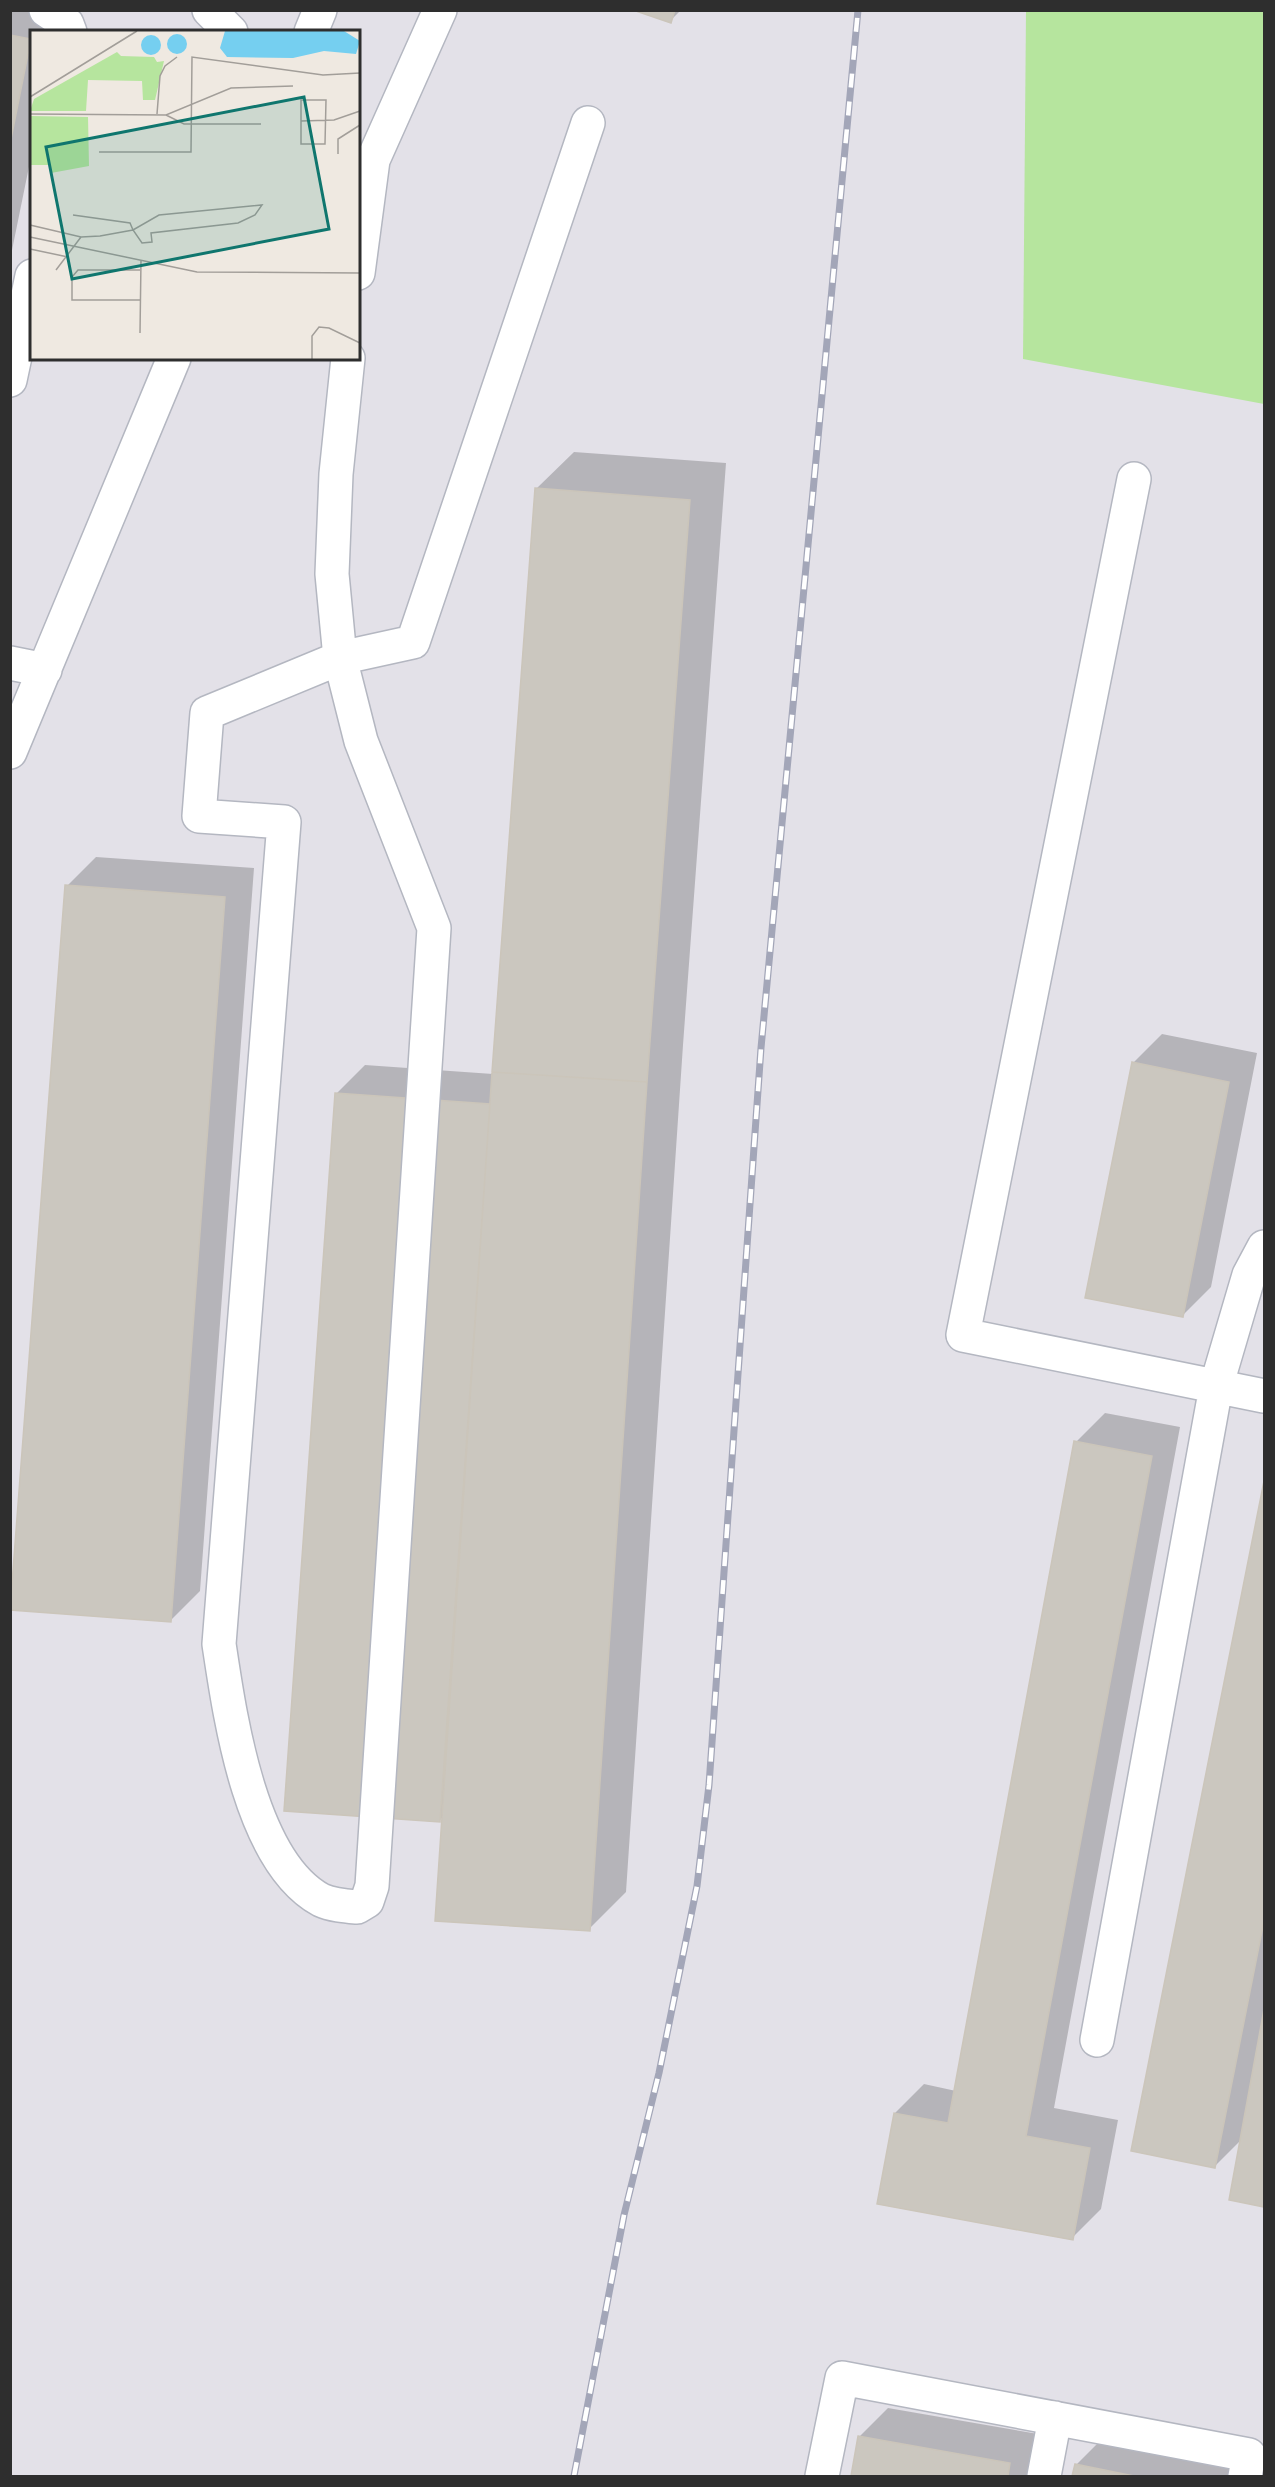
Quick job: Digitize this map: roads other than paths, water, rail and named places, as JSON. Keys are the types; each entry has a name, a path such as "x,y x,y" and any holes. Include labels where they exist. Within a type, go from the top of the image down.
{"lane":[{"path":"46,10 67,24 69,30"},
{"path":"210,10 229,30"},
{"path":"312,30 320,10"},
{"path":"360,243 366,154 440,10"},
{"path":"348,360 336,474 332,574 340,658 361,741 434,928 372,1886 367,1901 357,1907 322,1900 292,1875 275,1850 260,1822 249,1786 227,1697 221,1654 222,1608 284,822 199,816 207,713 340,658 413,642 588,123"},
{"path":"10,380 30,285"},
{"path":"10,752 173,360"},
{"path":"1134,479 963,1335 1264,1396"},
{"path":"10,663 45,670"},
{"path":"1097,2040 1216,1387 1249,1275 1264,1247"},
{"path":"822,2476 842,2378 1249,2456 1245,2476"},
{"path":"1044,2476 1055,2418"}],"railway":[{"path":"574,2476 624,2215 659,2073 697,1886 709,1785 761,1048 858,10"}]}
